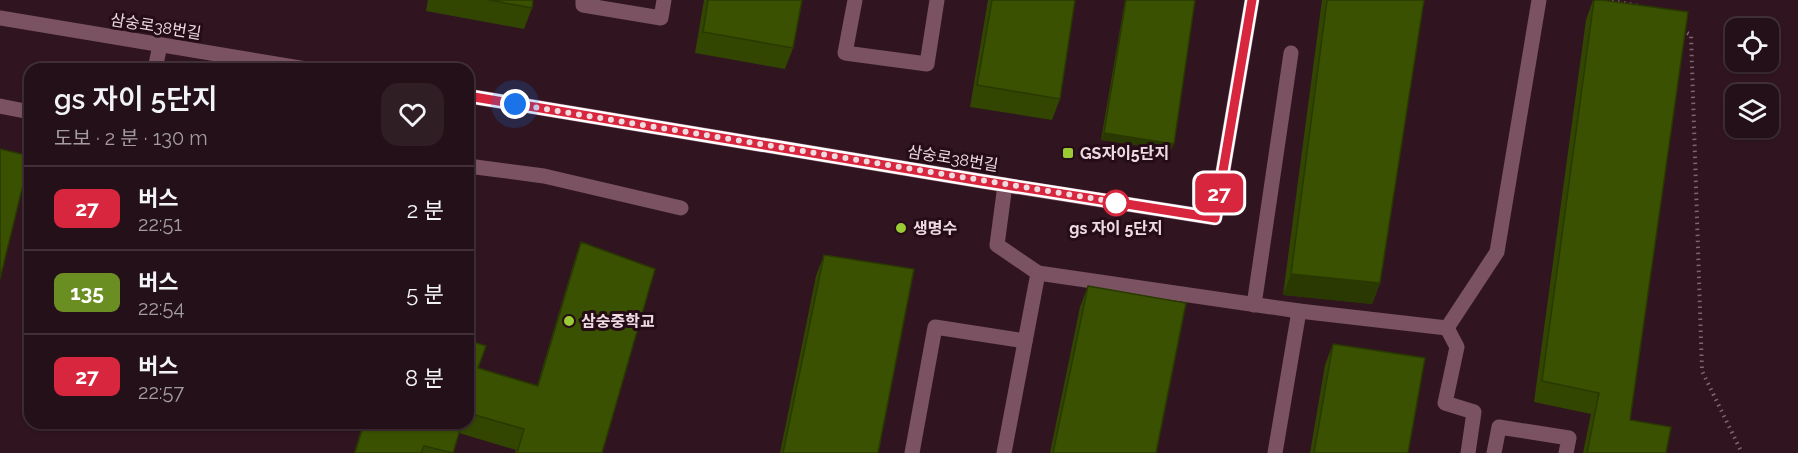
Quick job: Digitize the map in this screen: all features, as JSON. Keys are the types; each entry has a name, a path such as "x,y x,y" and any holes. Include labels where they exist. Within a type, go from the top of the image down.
{"street":[{"path":"584,0 583,5 661,18 664,0"},
{"path":"855,0 845,53 927,64 937,0"},
{"name":"삼숭로38번길","path":"474,97 1215,218 1252,0"},
{"path":"1447,328 1497,252 1539,0"},
{"name":"삼숭로38번길","path":"0,18 270,63"},
{"path":"157,63 160,45"},
{"path":"1254,305 1291,53"},
{"path":"0,106 24,111"},
{"path":"474,167 544,176 681,208"},
{"path":"1005,185 997,245 1038,273 1254,305 1447,328"},
{"path":"1004,453 1038,273"},
{"path":"1275,453 1299,311"},
{"path":"912,453 935,327 1025,341"},
{"path":"1447,328 1457,346 1445,403 1474,412 1468,453"},
{"path":"1494,453 1498,427 1569,438 1566,453"}],"path":[{"path":"1606,0 1635,4 1645,10"},
{"path":"1673,25 1691,35 1702,370 1742,453"}],"building":[{"path":"489,0 533,0 532,8"},
{"path":"708,0 802,0 793,48 703,32"},
{"path":"992,0 1075,0 1060,99 977,85"},
{"path":"1126,0 1195,0 1174,144 1104,133"},
{"path":"1327,0 1424,0 1380,283 1291,274"},
{"path":"1594,0 1688,12 1630,420 1671,427 1666,453 1587,453 1599,393 1542,381"},
{"path":"0,149 24,155 24,181 0,279"},
{"path":"581,242 655,269 602,453 517,453 524,429 474,415 474,342 486,346 478,368 538,386"},
{"path":"824,255 914,269 878,453 783,453"},
{"path":"1088,286 1186,303 1156,453 1053,453"},
{"path":"1333,344 1425,358 1408,453 1314,453"},
{"path":"362,429 460,429 453,453 424,446 421,453 355,453"}],"bus line":[{"name":"27","path":"474,97 1215,218 1252,0"}],"place":[{"name":"GS자이5단지","path":"1068,153"},
{"name":"gs 자이 5단지","path":"1116,203"},
{"name":"생명수","path":"901,228"},
{"name":"삼숭중학교","path":"569,321"}],"route":[{"path":"515,104 1121,203 1116,203"}]}
